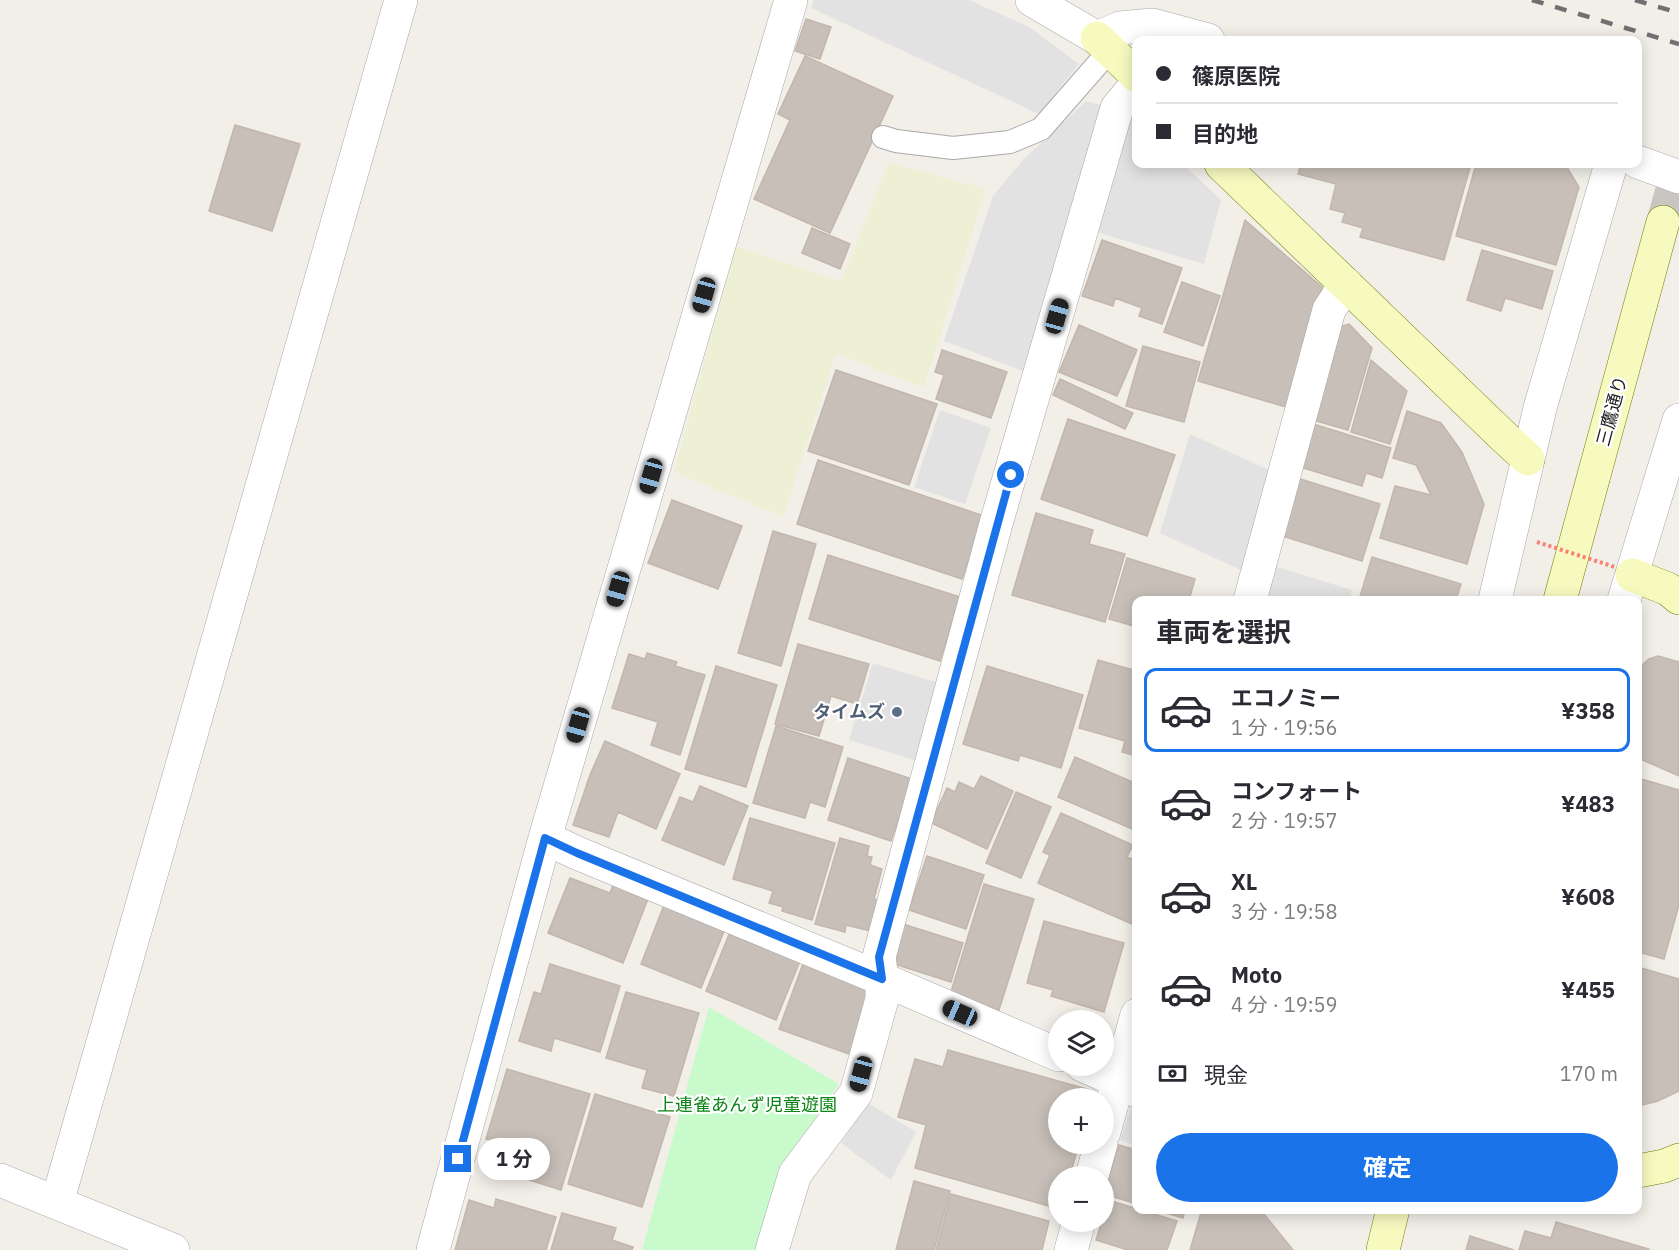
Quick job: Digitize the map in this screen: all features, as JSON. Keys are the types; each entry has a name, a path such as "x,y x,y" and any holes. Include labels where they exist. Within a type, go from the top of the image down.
{"street":[{"path":"57,1203 401,0"},
{"path":"433,1250 545,838 791,0"},
{"path":"1032,0 1103,44 1132,71"},
{"path":"1103,44 1120,28 1152,25 1193,36"},
{"path":"772,1250 795,1174 856,1093 882,999 879,957 997,520 1117,108 1132,90"},
{"path":"1642,163 1679,177"},
{"path":"1225,168 1528,459"},
{"path":"1496,596 1540,408 1610,168"},
{"name":"三鷹通り","path":"1561,596 1663,222"},
{"path":"1251,596 1329,310 1346,284"},
{"path":"1679,421 1624,580 1668,589 1679,598"},
{"path":"545,838 1048,1050"},
{"path":"1114,1113 1128,1086 1132,1054"},
{"path":"1106,1076 1128,1086"},
{"path":"1642,1171 1679,1160"},
{"path":"0,1180 173,1250"},
{"path":"1383,1250 1392,1214"},
{"path":"1071,1250 1076,1232"}],"lane":[{"path":"883,137 896,141 953,148 1010,142 1041,129 1103,44"}],"path":[{"path":"1537,542 1624,580"}],"green space":[{"path":"889,162 986,189 924,388 836,354 783,517 674,472 736,246 841,281"},
{"name":"上連雀あんず児童遊園","path":"709,1007 839,1084 788,1157 756,1250 642,1250"}],"shaded area":[{"path":"814,0 969,0 1029,27 1079,64 1039,114 811,8"},
{"path":"1086,101 1111,108 1023,371 944,341 993,196 1023,160"},
{"path":"1127,110 1132,114 1132,168 1187,168 1221,200 1204,264 1093,231"},
{"path":"940,410 991,428 965,504 914,487"},
{"path":"1190,434 1271,471 1241,570 1160,533"},
{"path":"1277,567 1352,590 1350,596 1268,596"},
{"name":"タイムズ","path":"873,663 945,685 921,762 849,740"},
{"path":"868,1103 916,1132 891,1180 841,1143"},
{"path":"1131,1107 1132,1107 1132,1144 1120,1140"}],"building":[{"path":"806,19 831,27 820,59 795,51"},
{"path":"805,56 893,96 830,233 754,199 790,120 778,114"},
{"path":"235,125 300,144 272,231 209,211"},
{"path":"1300,168 1470,168 1444,260 1360,237 1363,228 1342,222 1345,213 1330,209 1336,184 1298,174"},
{"path":"1475,168 1567,168 1579,187 1556,265 1456,236"},
{"path":"1245,220 1322,287 1286,407 1198,381"},
{"path":"812,228 850,244 840,269 802,253"},
{"path":"1102,240 1182,268 1162,324 1139,316 1142,308 1115,298 1113,306 1082,296"},
{"path":"1482,250 1553,271 1542,309 1505,298 1501,311 1467,300"},
{"path":"1182,282 1220,296 1203,346 1164,332"},
{"path":"1349,324 1372,348 1348,430 1309,419 1335,328"},
{"path":"1079,325 1137,350 1117,396 1059,372"},
{"path":"1143,346 1200,362 1184,422 1126,406"},
{"path":"942,350 1007,372 991,418 936,399 944,375 935,372"},
{"path":"1371,360 1407,391 1390,444 1351,432"},
{"path":"836,370 937,404 909,485 808,451"},
{"path":"1060,379 1133,413 1125,429 1053,395"},
{"path":"1407,411 1441,423 1462,452 1484,504 1467,564 1380,538 1395,486 1431,495 1416,465 1393,458"},
{"path":"1068,419 1175,455 1147,536 1041,499"},
{"path":"1310,423 1391,448 1382,478 1366,473 1362,486 1297,466"},
{"path":"818,460 984,516 962,579 797,524"},
{"path":"1294,477 1380,504 1362,561 1276,534"},
{"path":"672,500 742,526 718,589 648,563"},
{"path":"1036,513 1093,530 1089,544 1125,554 1105,622 1012,595"},
{"path":"773,531 816,544 781,666 738,653"},
{"path":"828,555 960,597 940,661 809,619"},
{"path":"1372,557 1461,584 1457,596 1360,596"},
{"path":"1127,558 1195,579 1190,596 1132,596 1132,626 1109,619"},
{"path":"798,644 869,664 857,704 831,696 819,736 775,724"},
{"path":"647,653 677,662 675,666 705,675 680,755 651,745 658,722 612,708 629,654 645,659"},
{"path":"1658,656 1679,662 1679,776 1642,760 1642,665 1649,659"},
{"path":"1098,660 1132,670 1132,755 1122,752 1125,741 1079,728"},
{"path":"716,666 777,685 746,787 685,769"},
{"path":"987,666 1083,695 1061,768 1020,755 1018,761 963,744"},
{"path":"776,726 843,747 825,807 810,802 805,818 753,803"},
{"path":"605,741 680,774 656,829 618,812 609,837 573,825 590,775"},
{"path":"1075,757 1132,782 1132,829 1058,797"},
{"path":"848,758 912,779 891,841 828,820"},
{"path":"981,776 1013,791 987,849 931,823 947,788 955,792 959,782 974,789"},
{"path":"1642,779 1679,790 1679,905 1664,959 1642,953"},
{"path":"700,786 748,806 724,865 662,840 680,797 693,802"},
{"path":"1016,792 1051,807 1021,878 986,863"},
{"path":"1061,813 1132,845 1127,857 1132,859 1132,924 1038,883 1050,855 1043,852"},
{"path":"750,818 835,843 812,920 782,911 783,907 769,903 773,891 733,879"},
{"path":"840,838 869,846 867,856 872,857 870,865 882,869 874,899 880,901 871,931 846,925 845,932 815,924"},
{"path":"927,856 984,875 966,929 909,910"},
{"path":"570,878 610,893 613,885 648,899 623,963 548,933"},
{"path":"984,884 1034,899 999,1010 950,995"},
{"path":"664,905 725,929 701,988 641,964"},
{"path":"1044,921 1124,943 1105,1010 1097,1010 1051,996 1053,990 1027,983"},
{"path":"903,924 963,943 951,982 891,963"},
{"path":"730,932 800,961 776,1020 706,991"},
{"path":"804,961 874,986 849,1054 779,1029"},
{"path":"550,964 620,986 600,1052 554,1038 551,1051 519,1041 534,992 541,994"},
{"path":"1642,968 1679,979 1679,1091 1658,1101 1642,1105"},
{"path":"626,992 699,1013 674,1096 642,1088 647,1070 606,1058"},
{"path":"948,1050 1083,1088 1048,1088 1048,1154 1076,1154 1073,1166 1048,1166 1048,1206 915,1168 926,1125 898,1117 915,1059 943,1067"},
{"path":"507,1069 590,1094 561,1190 526,1179 534,1153 486,1139"},
{"path":"595,1094 670,1117 642,1207 568,1184"},
{"path":"1119,1145 1132,1149 1132,1202 1114,1197 1113,1166"},
{"path":"914,1181 950,1191 934,1250 896,1250"},
{"path":"951,1194 1048,1221 1042,1250 936,1250"},
{"path":"496,1199 556,1217 546,1250 455,1250 469,1200 494,1208"},
{"path":"1114,1202 1132,1207 1132,1214 1154,1214 1177,1221 1167,1250 1128,1250 1096,1240 1099,1232 1114,1232"},
{"path":"562,1213 616,1228 612,1240 633,1247 632,1250 551,1250"},
{"path":"1170,1214 1184,1214 1183,1218"},
{"path":"1201,1214 1264,1214 1293,1250 1190,1250"},
{"path":"1556,1222 1649,1249 1519,1250 1525,1231 1551,1238"},
{"path":"1470,1236 1514,1250 1466,1250"}],"tunnel":[{"path":"1663,222 1679,165"}],"railway":[{"path":"1532,0 1679,44"},
{"path":"1635,0 1679,13"}],"place":[{"name":"タイムズ","path":"897,712"}],"route":[{"path":"458,1159 545,838 882,979 879,957 1011,475"}]}
